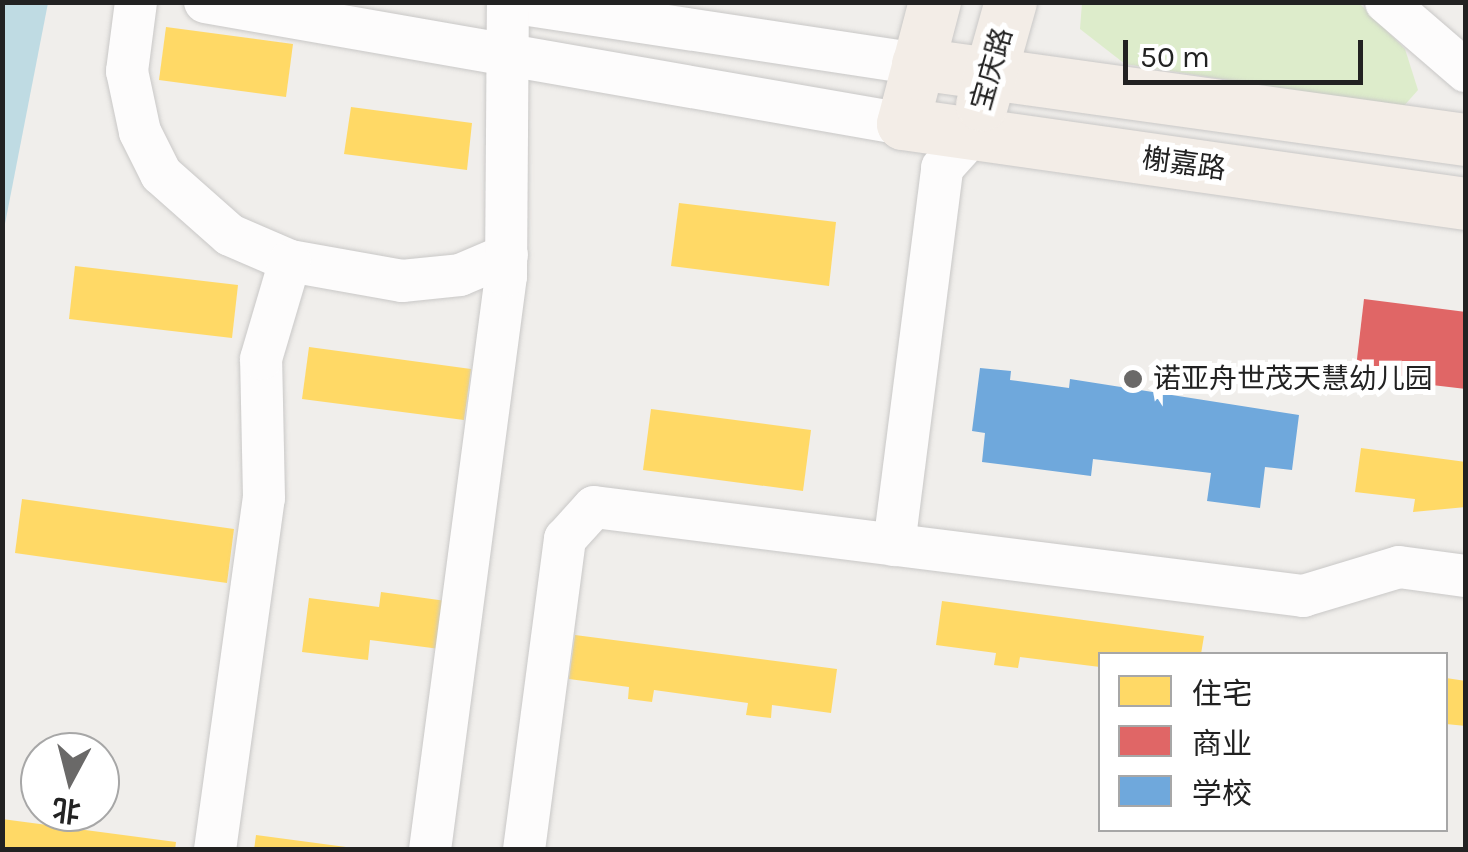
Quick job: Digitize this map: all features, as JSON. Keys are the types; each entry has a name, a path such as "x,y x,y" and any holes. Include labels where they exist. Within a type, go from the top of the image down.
{"main road":[{"path":"903,124 934,2"},
{"name":"宝庆路","path":"972,134 1011,2"},
{"path":"918,64 1466,140"},
{"name":"榭嘉路","path":"903,124 1466,204"}],"street":[{"path":"136,2 127,70 140,132 161,174 230,235 290,261 402,280 460,275 507,255"},
{"path":"205,2 903,124"},
{"path":"430,850 507,255 503,56 509,2 918,64"},
{"path":"1386,2 1466,71"},
{"path":"894,545 942,168 972,134"},
{"path":"214,850 264,498 261,360 290,261"},
{"path":"524,850 566,539 582,512 894,545 1303,596 1399,568 1466,576"}],"green space":[{"path":"1082,3 1359,3 1405,49 1418,90 1403,107 1125,64 1080,29"}],"water":[{"path":"2,3 48,3 3,234"}],"building: 住宅":[{"path":"166,27 293,44 286,97 159,80"},
{"path":"351,107 472,123 467,170 344,154"},
{"path":"679,203 836,222 829,286 671,266"},
{"path":"75,266 238,285 232,338 69,319"},
{"path":"309,347 471,369 464,420 302,399"},
{"path":"651,409 811,430 803,491 643,470"},
{"path":"1361,448 1466,462 1466,507 1413,512 1415,499 1355,492"},
{"path":"22,499 234,529 227,583 15,553"},
{"path":"381,592 446,601 440,649 370,640 368,660 302,652 309,598 379,607"},
{"path":"942,601 1204,636 1201,652 1098,652 1098,667 1020,657 1018,668 994,665 996,653 936,645"},
{"path":"575,635 837,669 831,713 772,705 771,718 746,715 748,703 654,690 652,702 628,699 629,687 569,679"},
{"path":"1448,678 1466,681 1466,726 1448,724"},
{"path":"2,819 20,821 20,832 100,832 176,842 175,850 2,850"},
{"path":"256,835 346,847 346,850 254,850"}],"building: 商业":[{"path":"1364,299 1466,312 1466,389 1355,376"}],"building: 学校":[{"path":"980,368 1011,371 1010,380 1069,388 1070,379 1299,415 1292,470 1265,467 1260,508 1207,501 1211,473 1093,459 1091,476 982,462 985,433 972,431"}],"place":[{"name":"诺亚舟世茂天慧幼儿园","path":"1133,379"}]}
